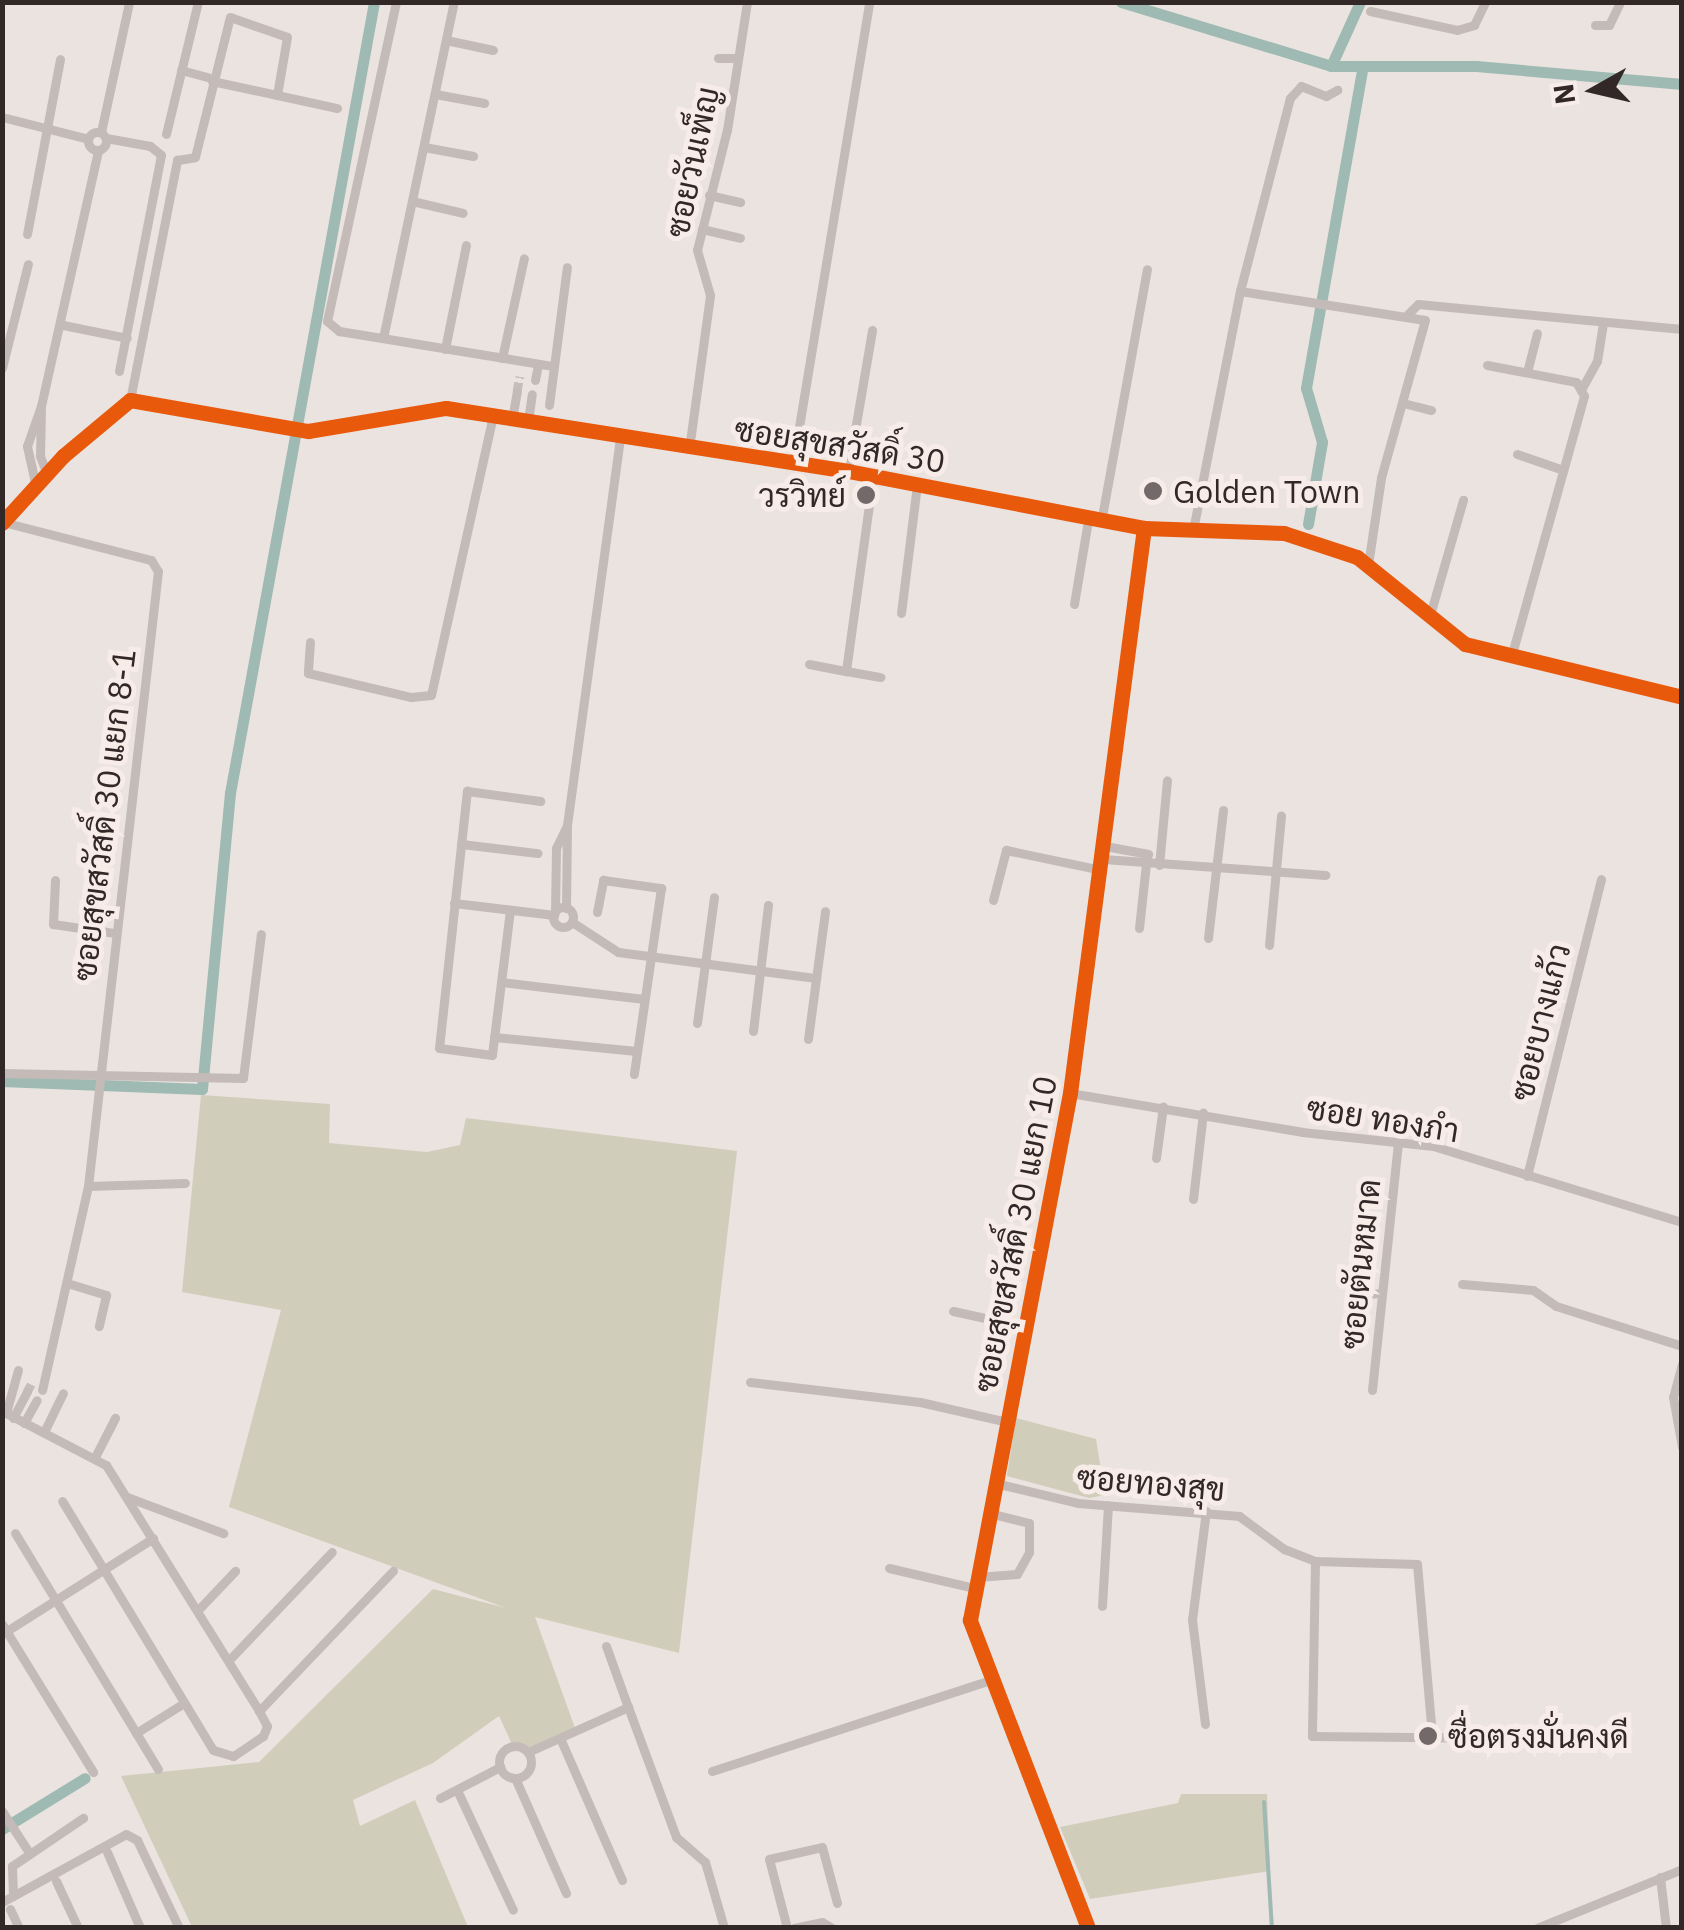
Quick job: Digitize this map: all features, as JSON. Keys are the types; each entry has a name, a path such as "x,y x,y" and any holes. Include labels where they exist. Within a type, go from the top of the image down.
{"street":[{"path":"36,487 27,446 42,406 62,325 129,2"},
{"path":"166,134 198,2"},
{"path":"396,2 328,321 331,329 553,366"},
{"path":"383,338 454,2"},
{"name":"ซอยวันเพ็ญ","path":"689,449 710,295 697,264 747,2"},
{"path":"794,464 869,2"},
{"path":"1370,11 1458,30 1474,24 1485,2"},
{"path":"1595,25 1609,24 1620,2"},
{"path":"3,523 47,474 130,400 177,160 194,157 226,20 234,17 287,37 277,95"},
{"path":"446,40 493,50"},
{"path":"27,234 60,58"},
{"path":"718,58 738,58"},
{"path":"181,70 338,108"},
{"path":"1193,530 1240,291 1290,98 1301,86 1326,96 1336,90"},
{"path":"435,94 484,103"},
{"path":"2,117 88,139 104,135 150,146 161,155 119,372"},
{"path":"88,139 98,150"},
{"path":"424,147 473,156"},
{"path":"708,195 740,202"},
{"path":"412,201 463,213"},
{"path":"702,229 740,238"},
{"path":"445,349 466,246"},
{"path":"502,358 524,258"},
{"path":"2,368 6,337 28,264"},
{"path":"548,405 566,267"},
{"path":"1102,522 1147,269"},
{"path":"1240,291 1420,315 1425,330 1380,478 1368,564"},
{"path":"1408,314 1418,304 1682,329"},
{"path":"1511,658 1564,470 1582,388 1597,361 1603,324"},
{"path":"62,325 127,338"},
{"path":"848,471 872,330"},
{"path":"1527,372 1538,333"},
{"path":"520,376 523,362"},
{"path":"535,380 538,364"},
{"path":"1487,365 1582,388"},
{"path":"512,419 517,392"},
{"path":"528,422 532,394"},
{"name":"ซอยสุขสวัสดิ์ 30","path":"130,400 308,431 434,408 848,471 1088,520 1144,528 1284,533 1328,544 1368,564 1465,644 1682,697"},
{"path":"1403,404 1430,410"},
{"path":"42,406 40,456 47,474"},
{"path":"310,642 304,662 308,673 411,698 431,695 493,416"},
{"path":"572,922 558,926 556,848 567,826 620,437"},
{"path":"1517,454 1564,470"},
{"path":"846,671 874,476"},
{"path":"901,613 917,484"},
{"path":"1430,615 1464,500"},
{"path":"1074,604 1088,520"},
{"name":"ซอยสุขสวัสดิ์ 30 แยก 8-1","path":"3,523 151,560 158,571 88,1186 67,1283 33,1384"},
{"name":"ซอยสุขสวัสดิ์ 30 แยก 10","path":"1088,1928 971,1632 976,1582 1070,1093 1144,528"},
{"path":"809,664 880,677"},
{"path":"1162,861 1167,780"},
{"path":"510,910 492,1055 439,1048 467,791 540,801"},
{"path":"1208,938 1223,810"},
{"path":"1269,945 1281,816"},
{"path":"461,844 538,853"},
{"path":"1105,846 1162,861 1326,875"},
{"path":"993,900 1006,850 1103,864 1147,859"},
{"path":"1139,928 1147,859"},
{"name":"ซอยบางแก้ว","path":"1527,1176 1601,879"},
{"path":"54,880 52,924 115,933"},
{"path":"597,912 603,880 660,888 634,1074"},
{"path":"697,1023 714,897"},
{"path":"454,903 558,911 608,949 816,978"},
{"path":"753,1031 768,905"},
{"path":"808,1039 825,911"},
{"path":"2,1073 97,1085 246,1074 261,934"},
{"path":"501,982 644,1000"},
{"path":"494,1038 636,1051"},
{"name":"ซอย ทองภํา","path":"1070,1093 1446,1149 1682,1222"},
{"path":"1156,1158 1163,1106"},
{"path":"1193,1199 1203,1112"},
{"name":"ซอยตันหมาด","path":"1372,1390 1398,1144"},
{"path":"88,1186 185,1183"},
{"path":"67,1283 106,1294 99,1326"},
{"path":"1462,1284 1533,1290 1556,1306 1682,1346"},
{"path":"1353,1294 1380,1293"},
{"path":"954,1311 1026,1327"},
{"path":"1682,1364 1673,1397 1682,1447"},
{"path":"18,1370 4,1403 13,1418 96,1457 127,1497 229,1660 266,1726 263,1736 226,1756 214,1750 62,1501"},
{"path":"750,1382 920,1402 1008,1422"},
{"path":"13,1418 33,1384 42,1390"},
{"path":"44,1432 64,1394"},
{"path":"24,1424 37,1400"},
{"path":"96,1457 115,1418"},
{"name":"ซอยทองสุข","path":"995,1483 1108,1505 1239,1516 1284,1549 1315,1561 1416,1564 1432,1736"},
{"path":"127,1497 223,1533"},
{"path":"1102,1606 1108,1505"},
{"path":"889,1568 976,1582 1017,1574 1029,1552 1029,1523 990,1512"},
{"path":"1205,1724 1192,1620 1206,1512"},
{"path":"15,1534 158,1769"},
{"path":"93,1772 4,1630 153,1538"},
{"path":"229,1660 332,1552"},
{"path":"1315,1561 1312,1736 1511,1738"},
{"path":"198,1610 235,1570"},
{"path":"259,1711 393,1571"},
{"path":"606,1646 676,1837 705,1862 724,1928"},
{"path":"712,1771 990,1680"},
{"path":"136,1733 184,1703"},
{"path":"440,1798 500,1767 506,1749 528,1752 628,1707"},
{"path":"560,1738 622,1880"},
{"path":"515,1778 530,1766 528,1752"},
{"path":"500,1767 515,1778 566,1893"},
{"path":"457,1790 514,1910"},
{"path":"3,1813 30,1854"},
{"path":"13,1896 8,1874 83,1818"},
{"path":"19,1928 6,1906 13,1896 118,1834 132,1835 179,1928"},
{"path":"832,1928 822,1922 791,1928 769,1859 822,1847 837,1902"},
{"path":"107,1852 140,1928"},
{"path":"1537,1928 1682,1869"},
{"path":"1660,1878 1666,1928"},
{"path":"56,1881 78,1928"}],"shaded area":[{"path":"201,1095 330,1104 329,1143 427,1152 460,1145 466,1118 737,1151 679,1653 535,1617 575,1728 529,1748 512,1744 499,1716 433,1763 353,1800 360,1826 415,1800 468,1927 192,1927 121,1776 259,1762 433,1589 506,1608 229,1507 281,1310 182,1292"},
{"path":"1016,1418 1096,1439 1105,1495 1089,1498 1007,1476"},
{"path":"1181,1794 1267,1794 1270,1871 1090,1899 1060,1827 1178,1803"}],"waterway":[{"path":"2,1081 202,1089 230,793 374,2"},
{"path":"1121,2 1331,66 1476,66 1682,84"},
{"path":"1331,66 1360,2"},
{"path":"1308,524 1322,442 1306,388 1363,66"},
{"path":"2,1829 85,1778"},
{"path":"1264,1802 1272,1928"}],"tunnel":[{"path":"517,391 520,376"},
{"path":"27,1392 32,1382"}],"cycle path":[{"path":"2,523 63,456 130,400 308,431 446,408 848,471 1144,528 1284,533 1357,557 1465,644 1682,697"},
{"path":"1088,1928 970,1620 1070,1093 1144,528"}],"place":[{"name":"Golden Town","path":"1153,491"},
{"name":"วรวิทย์","path":"866,495"},
{"name":"ซื่อตรงมั่นคงดี","path":"1428,1736"}]}
